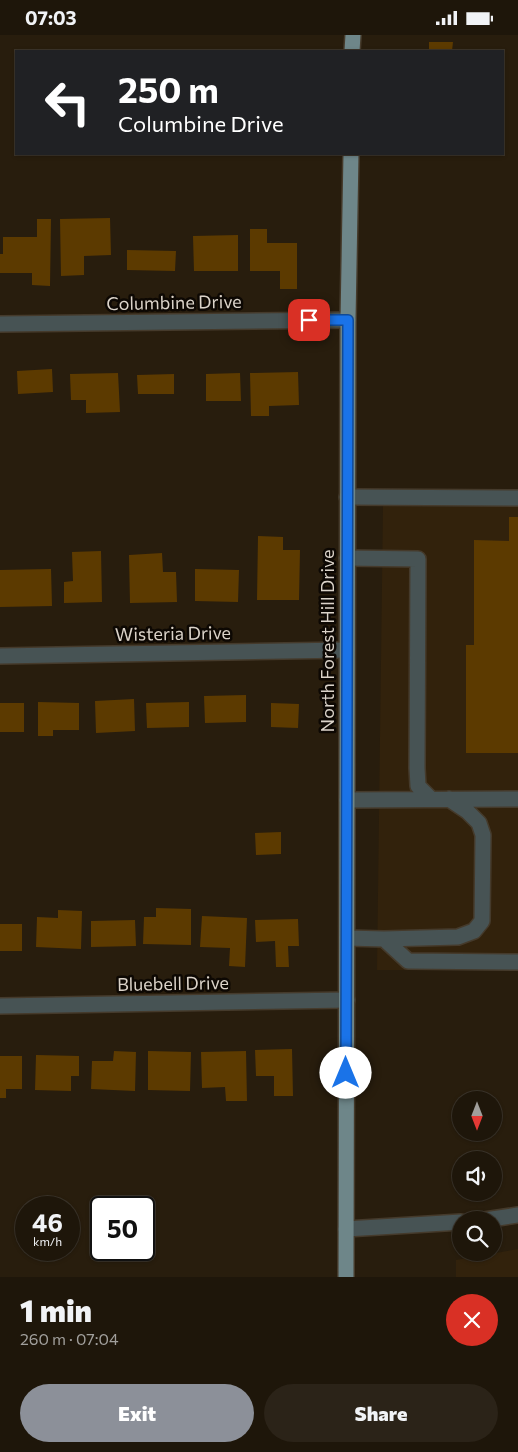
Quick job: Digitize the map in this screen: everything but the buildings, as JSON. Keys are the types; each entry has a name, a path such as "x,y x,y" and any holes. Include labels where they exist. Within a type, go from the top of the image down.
{"main road":[{"path":"352,50 353,35"},
{"name":"North Forest Hill Drive","path":"346,1277 347,497 351,155"}],"street":[{"name":"Columbine Drive","path":"0,324 348,320"},
{"path":"347,497 518,498"},
{"path":"347,559 418,559 417,768 418,786 431,799"},
{"name":"Wisteria Drive","path":"0,656 347,650"},
{"path":"347,938 458,937 474,931 482,921 483,835 479,823 467,811 450,799"},
{"path":"347,800 518,799"},
{"path":"384,939 408,961 518,962"},
{"name":"Bluebell Drive","path":"0,1006 347,1000"},
{"path":"502,1217 518,1215"},
{"path":"346,1229 452,1223"}],"shaded area":[{"path":"383,506 518,507 518,970 377,970"},
{"path":"518,1249 518,1277 456,1277 456,1261 502,1261 502,1252"}],"route":[{"path":"309,320 348,320 346,1073"}]}
